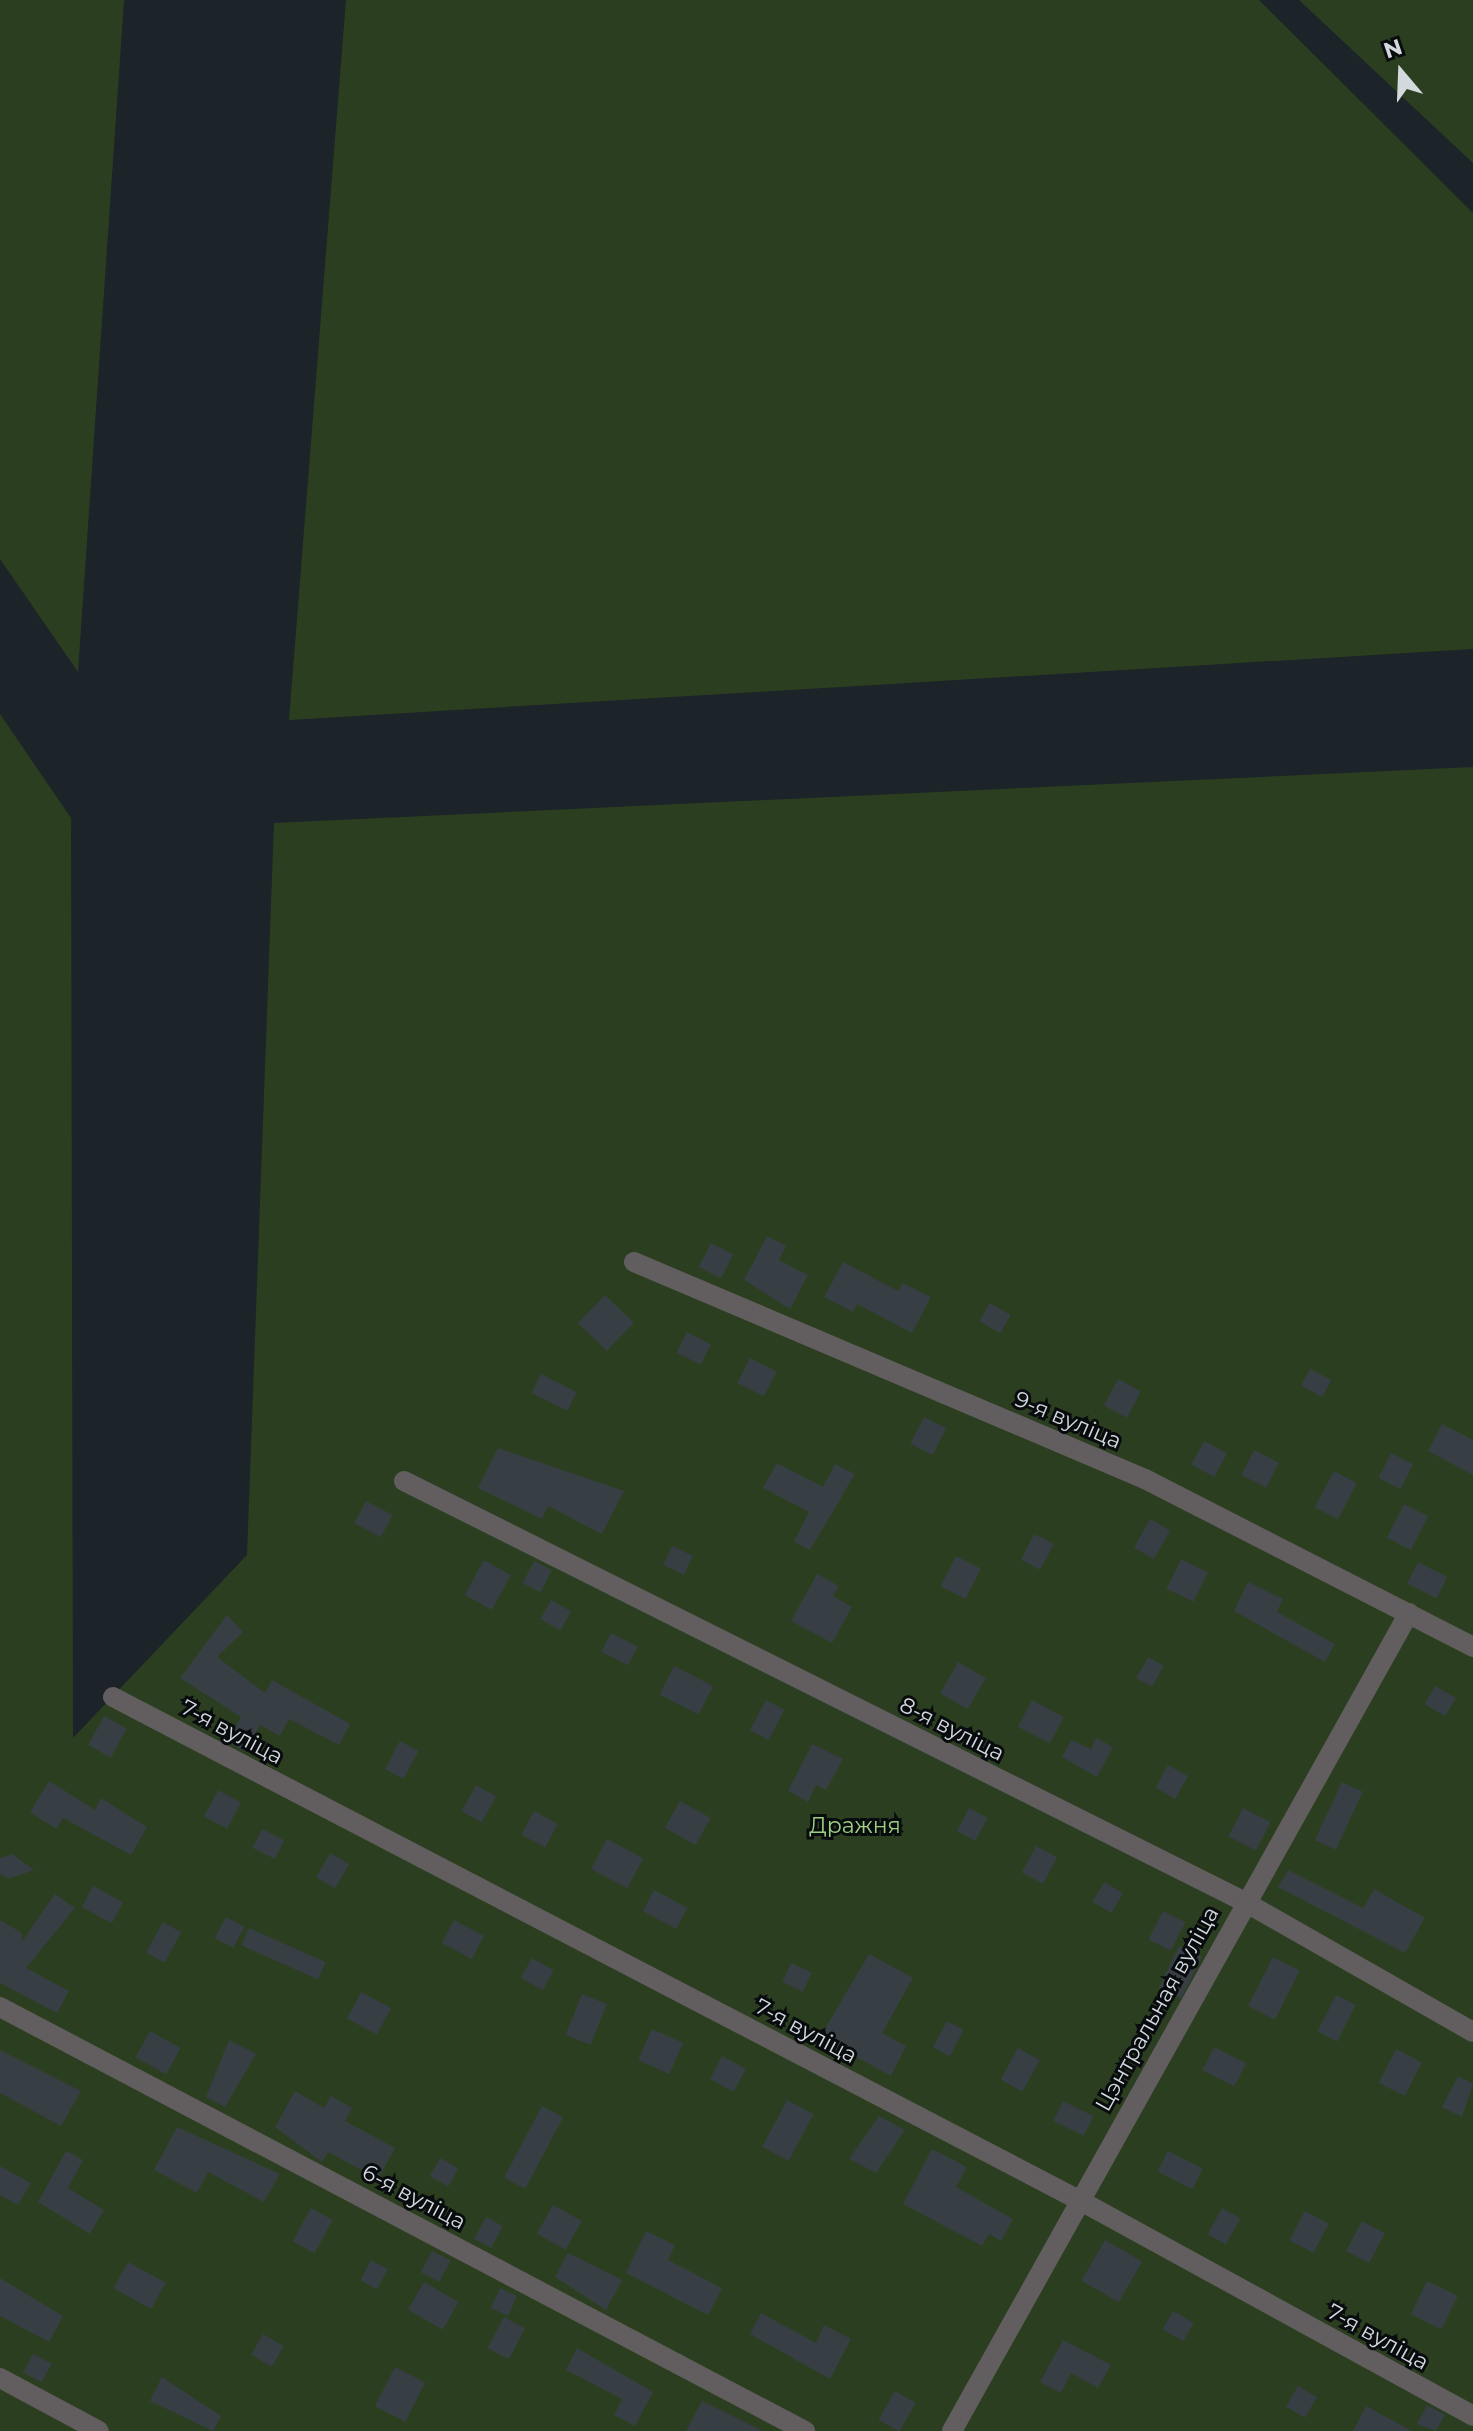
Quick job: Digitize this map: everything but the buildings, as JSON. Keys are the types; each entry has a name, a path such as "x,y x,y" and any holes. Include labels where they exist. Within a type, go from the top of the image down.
{"street":[{"name":"9-я вуліца","path":"634,1262 1145,1479 1473,1647"},
{"name":"8-я вуліца","path":"404,1481 1245,1902 1473,2032"},
{"name":"Цэнтральная вуліца","path":"952,2431 1409,1613"},
{"name":"7-я вуліца","path":"113,1697 1079,2200 1473,2416"},
{"name":"6-я вуліца","path":"0,2007 805,2431"},
{"path":"0,2378 99,2431"}],"green space":[{"path":"0,0 124,0 78,672 0,559"},
{"path":"346,0 1259,0 1473,213 1473,649 289,720"},
{"path":"1299,0 1473,0 1473,163"},
{"name":"Дражня","path":"0,714 71,818 73,1738 247,1555 274,823 1473,767 1473,2431 0,2431"}]}
